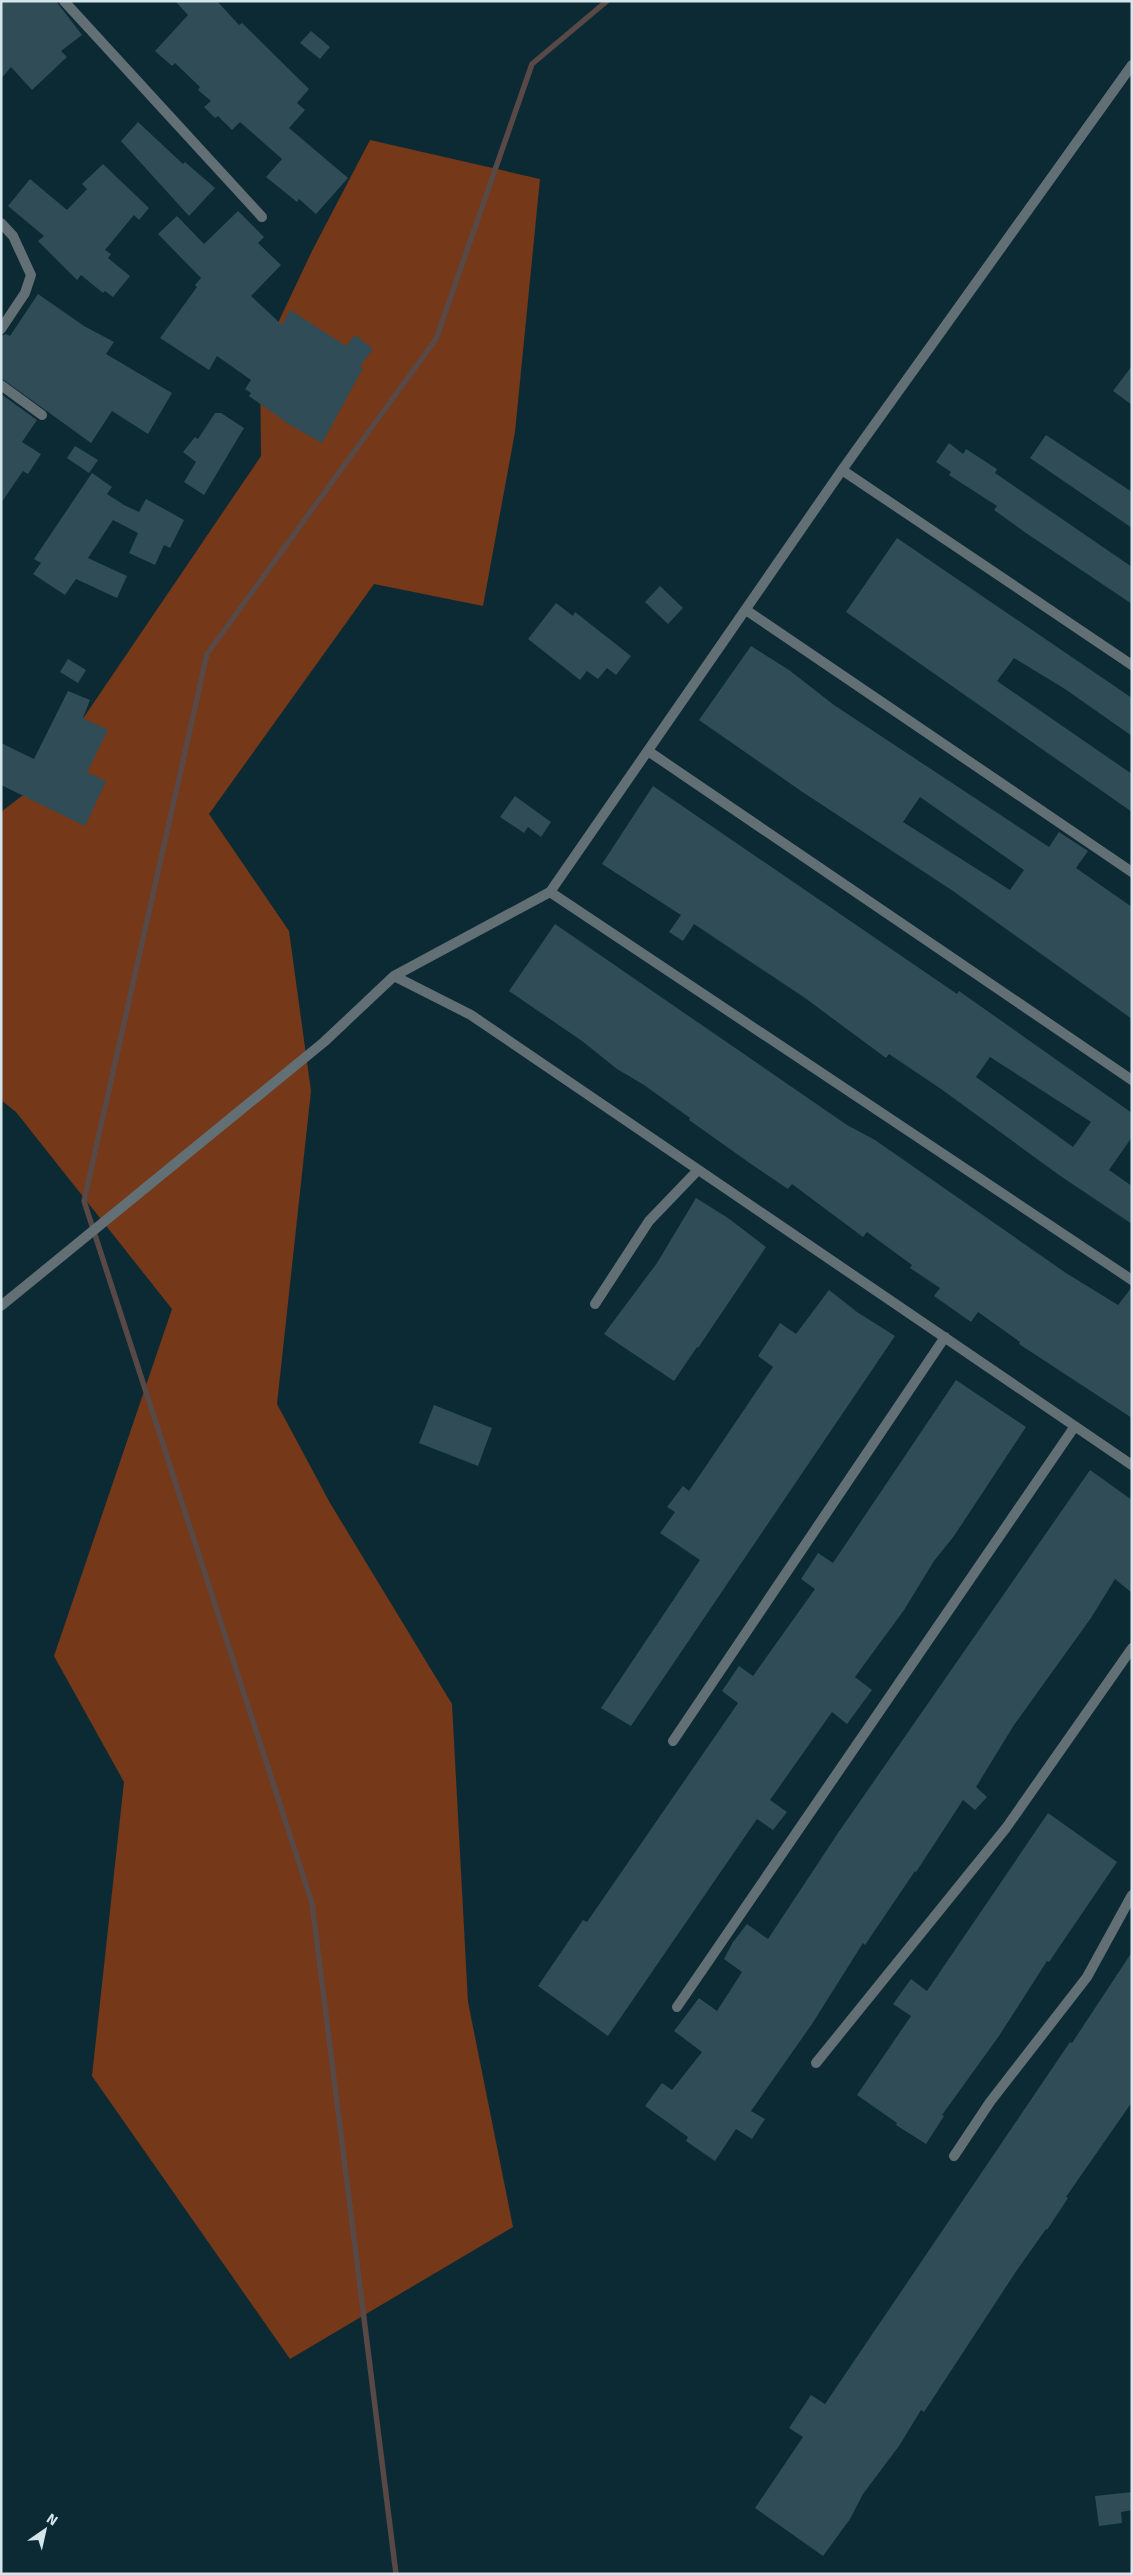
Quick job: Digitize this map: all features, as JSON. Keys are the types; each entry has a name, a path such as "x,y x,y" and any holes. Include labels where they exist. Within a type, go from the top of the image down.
{"street":[{"path":"64,1 262,217"},
{"path":"1,1306 324,1042 394,976 550,892 842,470 1132,65"},
{"path":"1,223 13,236 31,274 25,292 1,329"},
{"path":"1,385 42,415"},
{"path":"842,470 1132,666"},
{"path":"746,610 1132,872"},
{"path":"648,751 1132,1080"},
{"path":"550,892 1132,1280"},
{"path":"394,976 471,1015 1132,1465"},
{"path":"595,1304 650,1221 698,1170"},
{"path":"672,1740 944,1337"},
{"path":"677,2007 1075,1426"},
{"path":"816,2063 1006,1828 1132,1648"},
{"path":"954,2156 990,2102 1087,1977 1132,1895"}],"shaded area":[{"path":"370,140 540,179 515,432 483,606 374,584 209,814 289,931 311,1091 277,1404 330,1503 452,1704 468,2002 513,2227 290,2359 92,2076 124,1782 54,1656 172,1309 16,1112 1,1100 1,812 40,782 261,456 260,361 312,251"}],"building":[{"path":"1,1 56,1 82,35 61,51 67,57 32,90 11,67 1,79"},
{"path":"175,1 217,1 239,25 242,23 309,89 297,103 305,110 289,128 348,178 316,214 299,199 297,202 266,177 282,159 240,122 232,130 218,116 215,118 204,107 211,101 198,90 200,87 175,63 172,66 155,51 188,15"},
{"path":"311,31 330,47 320,59 300,43"},
{"path":"138,122 183,164 185,162 215,188 189,216 121,141"},
{"path":"103,164 149,208 139,220 134,215 105,250 111,254 108,258 130,276 113,297 105,291 103,293 81,275 77,280 38,241 44,236 8,206 30,179 67,210 87,189 82,184"},
{"path":"238,211 264,237 258,243 281,265 251,296 282,325 290,310 346,346 355,335 373,349 360,366 363,368 322,443 290,425 249,396 251,393 245,389 251,380 217,356 209,370 160,338 197,287 195,285 201,278 158,234 177,216 204,244"},
{"path":"38,294 84,326 114,342 106,354 172,393 148,434 112,411 91,443 1,378 1,336 6,334 10,336"},
{"path":"1132,366 1132,405 1113,391"},
{"path":"1,394 37,420 22,442 41,454 28,474 23,471 1,503"},
{"path":"215,413 221,413 244,428 204,495 184,482 196,462 183,452 195,437 198,439"},
{"path":"1046,435 1132,492 1132,528 1030,458"},
{"path":"949,443 963,454 966,449 997,469 995,473 1132,567 1132,604 1026,533 994,510 997,506 949,475 951,472 936,462"},
{"path":"75,446 98,460 89,473 67,458"},
{"path":"92,473 112,487 107,494 124,505 139,512 146,499 184,520 170,548 164,545 155,565 129,553 138,533 113,520 88,558 127,576 117,598 76,579 65,595 33,574 41,563 34,559"},
{"path":"897,538 1132,698 1132,736 1065,689 1014,658 997,681 1132,774 1132,812 846,612"},
{"path":"660,586 683,608 668,624 645,602"},
{"path":"556,603 573,616 575,612 631,656 616,675 607,668 598,679 587,671 580,680 528,639"},
{"path":"751,646 789,670 834,705 1049,847 1059,832 1088,851 1076,868 1132,907 1132,1019 953,891 801,791 699,720","holes":["920,797 1024,870 1010,890 903,822"]},
{"path":"68,659 86,670 78,683 60,672"},
{"path":"68,691 90,700 83,718 108,730 87,772 106,781 85,826 1,785 1,743 34,759"},
{"path":"653,786 957,994 959,991 1132,1113 1132,1137 1109,1170 1132,1186 1132,1224 1059,1175 941,1089 889,1054 886,1058 805,998 694,924 683,941 669,932 681,915 602,864","holes":["990,1057 1091,1122 1073,1147 976,1077"]},
{"path":"515,796 551,822 541,837 528,827 524,833 500,817"},
{"path":"555,924 847,1125 875,1140 1066,1273 1118,1305 1132,1287 1132,1418 1019,1344 1020,1342 978,1312 971,1322 934,1296 940,1288 910,1268 912,1265 867,1232 863,1237 792,1184 788,1189 509,991"},
{"path":"696,1198 728,1218 766,1247 674,1381 604,1334 657,1263"},
{"path":"829,1290 857,1312 895,1336 631,1726 601,1708 700,1560 660,1533 675,1512 667,1507 683,1486 689,1491 773,1367 758,1356 780,1323 796,1334"},
{"path":"956,1380 1026,1427 954,1536 934,1561 904,1610 855,1677 872,1690 847,1724 832,1712 770,1800 787,1812 773,1830 757,1819 608,2036 538,1986 583,1920 587,1922 738,1703 722,1691 739,1666 753,1676 815,1589 801,1579 818,1553 833,1563"},
{"path":"434,1405 492,1428 478,1466 419,1443"},
{"path":"1090,1470 1132,1500 1132,1593 1115,1579 1091,1618 1014,1725 976,1787 987,1797 975,1810 963,1800 865,1945 863,1943 812,2024 751,2111 765,2119 752,2139 736,2129 715,2161 686,2141 688,2137 645,2106 662,2083 672,2090 702,2052 674,2031 699,1998 717,2011 742,1972 724,1959 733,1942 747,1924 768,1939 838,1833"},
{"path":"1048,1813 1117,1862 1049,1962 1047,1961 999,2036 942,2115 944,2116 926,2144 896,2125 897,2123 857,2095 911,2016 893,2004 911,1979 927,1991"},
{"path":"1132,1952 1132,2102 1066,2197 1068,2198 1047,2230 1015,2273 924,2412 921,2410 899,2446 863,2494 850,2519 823,2556 755,2508 803,2437 789,2428 811,2395 825,2404"},
{"path":"1132,2492 1132,2510 1121,2512 1122,2523 1099,2526 1095,2496"}],"waterway":[{"path":"396,2574 312,1903 84,1201 207,654 436,339 532,64 607,1"}]}
